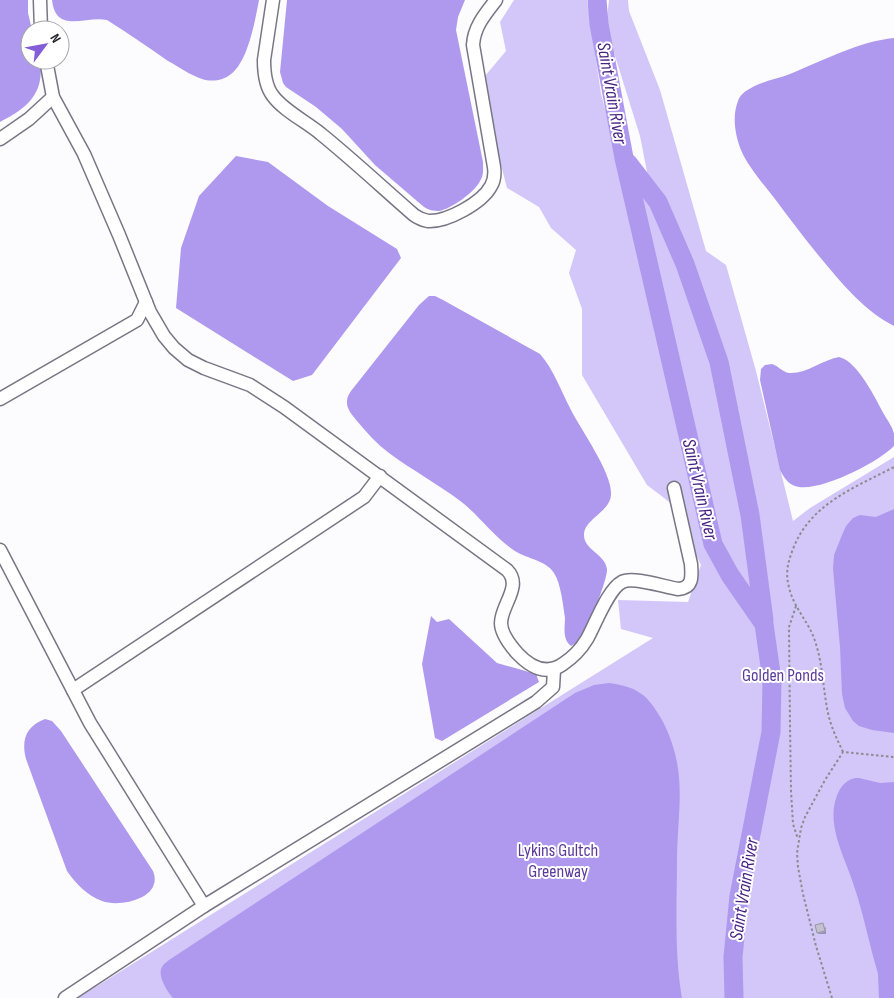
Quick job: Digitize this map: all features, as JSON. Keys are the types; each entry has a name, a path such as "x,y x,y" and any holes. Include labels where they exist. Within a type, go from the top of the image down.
{"lane":[{"path":"40,0 40,20"},
{"path":"273,0 264,60 268,86 273,96 285,108 329,140 414,215 428,221 450,217 468,207 486,194 493,181 494,167 473,45 480,21 496,0"},
{"path":"48,70 53,98 91,169 150,312 170,344 183,357 204,368 250,385 284,407 509,572 513,584 501,620 503,631 516,652 526,661 544,670 554,670 569,660 591,632 606,601 620,582 631,580 678,589 684,589 688,586 692,574 691,564 674,488"},
{"path":"0,139 29,119 53,98"},
{"path":"0,399 137,320 146,302"},
{"path":"73,690 364,497 380,476"},
{"path":"0,550 90,723 204,906"},
{"path":"65,998 204,906 536,702 553,687 554,670"}],"path":[{"path":"843,752 828,714 815,642 808,624 796,606 789,588 787,569 794,546 805,527 820,510 829,503 894,467"},
{"path":"796,606 789,627 791,799 798,842"},
{"path":"843,752 894,757"},
{"path":"832,998 803,894 797,858 801,828 809,809 843,752"}],"green space":[{"name":"Golden Ponds","path":"514,0 587,0 601,94 618,155 709,544 726,578 732,574 715,543 633,178 653,203 681,266 715,363 753,556 757,552 723,363 690,265 661,199 649,182 640,136 606,27 609,0 628,0 629,11 660,90 706,251 726,265 756,371 793,521 810,508 894,457 894,998 78,998 653,638 621,629 618,600 688,602 701,565 672,504 647,485 582,375 582,309 569,273 576,250 551,228 539,207 507,188 498,153 485,76 506,51 500,22"}],"shaded area":[{"path":"0,0 28,0 30,20 20,20 20,70 41,70 40,82 37,91 26,105 0,122"},
{"path":"52,0 259,0 250,40 242,60 231,74 213,81 202,79 185,71 107,20 66,20 59,17"},
{"path":"287,0 465,0 458,17 456,30 483,162 482,176 468,195 444,210 429,210 375,165 342,129 316,107 286,87 280,72"},
{"path":"894,38 894,326 856,298 801,233 744,157 737,138 735,119 736,107 740,97 756,86 855,47"},
{"path":"236,156 268,162 328,206 397,249 401,258 312,375 293,381 176,308 181,248 199,196"},
{"path":"429,296 435,296 443,300 540,354 596,452 607,476 610,486 610,501 588,524 584,535 587,545 603,559 607,574 587,628 580,639 571,646 565,636 565,618 560,589 550,568 512,549 459,500 385,450 349,410 347,400 351,391 419,305"},
{"path":"839,357 846,360 860,373 872,391 893,429 894,446 862,468 832,481 805,487 792,485 780,470 760,380 761,369 765,365 772,364 789,373 796,373"},
{"path":"894,509 894,733 859,726 853,721 845,708 842,694 833,569 834,555 846,526 853,518 860,515 876,517"},
{"path":"431,616 437,622 449,619 497,663 536,674 539,682 442,741 435,738 422,664"},
{"name":"Lykins Gultch Greenway","path":"609,683 628,687 647,698 662,720 675,755 680,788 676,910 679,981 682,998 173,998 168,991 163,983 161,971 164,964 172,958 575,693 594,685"},
{"path":"45,719 52,721 61,731 153,871 155,880 152,888 138,899 119,903 102,901 82,889 67,871 26,759 24,746 29,730"},
{"path":"855,778 880,783 894,782 894,998 879,998 878,974 858,898 834,827 835,801 840,789 846,782"}],"building":[{"path":"823,923 825,931 817,933 815,925"}],"waterway":[{"name":"Saint Vrain River","path":"597,0 599,24 624,158 713,544 730,575 764,624 772,680 771,732 739,896 733,957 734,998"},
{"path":"628,163 658,202 685,264 719,362 750,515 764,620"}]}
